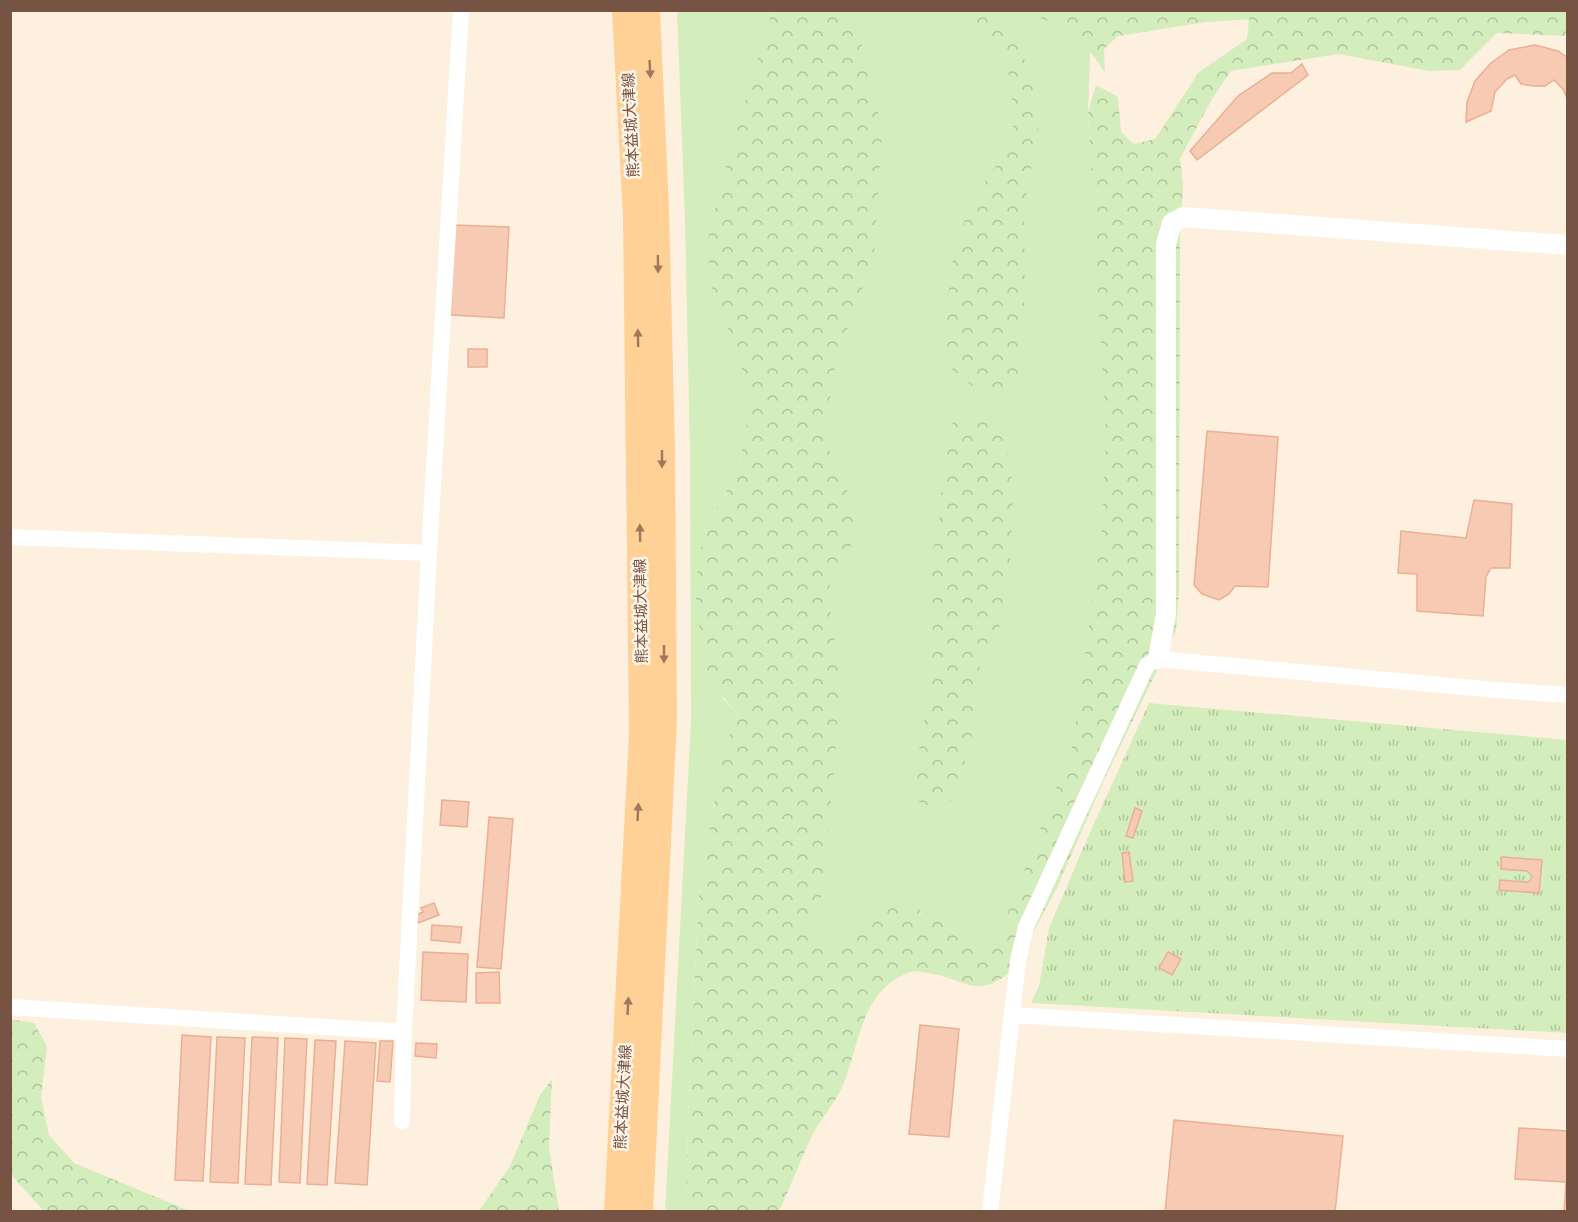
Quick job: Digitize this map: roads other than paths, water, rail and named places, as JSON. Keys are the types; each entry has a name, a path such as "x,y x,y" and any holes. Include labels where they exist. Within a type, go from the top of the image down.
{"main road":[{"name":"熊本益城大津線","path":"617,1212 642,733 636,217 625,10"},
{"name":"熊本益城大津線","path":"640,1212 664,719 662,449 656,210 647,10"}],"street":[{"path":"402,1122 404,1032 429,553 461,10"},
{"path":"1158,659 1166,614 1166,244 1172,223 1183,217 1568,245"},
{"path":"10,537 429,553"},
{"path":"990,1212 1018,960 1026,927 1148,664 1158,659 1568,695"},
{"path":"10,1007 404,1032"},
{"path":"1012,1015 1568,1049"}]}
